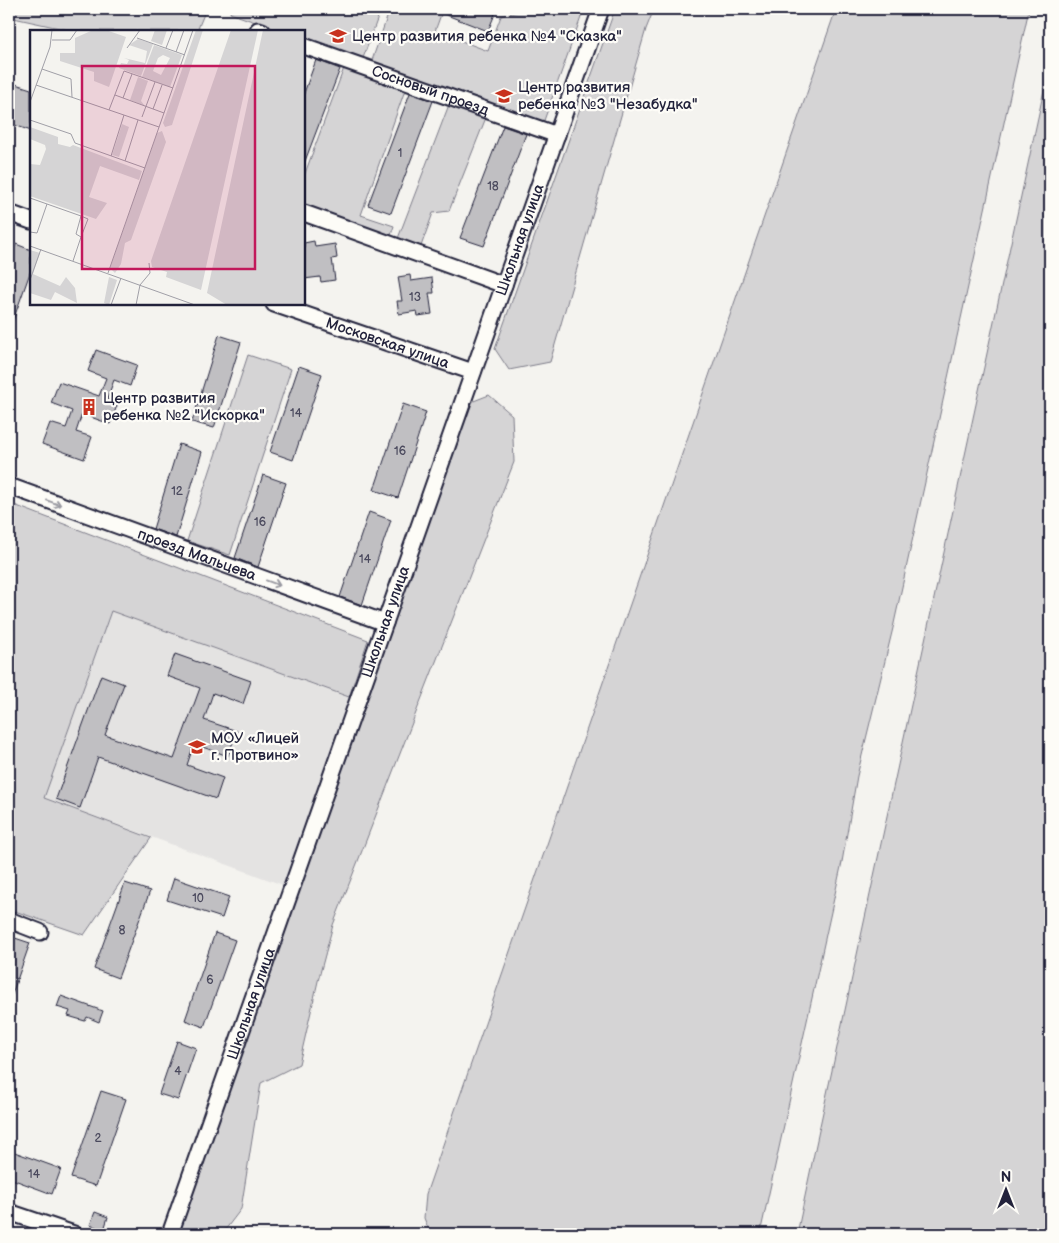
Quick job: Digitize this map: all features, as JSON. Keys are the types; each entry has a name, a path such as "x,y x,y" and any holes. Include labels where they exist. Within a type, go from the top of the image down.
{"street":[{"name":"Школьная улица","path":"170,1234 601,9"},
{"name":"Сосновый проезд","path":"305,46 557,135"},
{"path":"9,213 30,221"},
{"path":"305,213 504,285"},
{"name":"Московская улица","path":"277,305 473,372"},
{"name":"проезд Мальцева","path":"9,486 385,623"},
{"path":"9,920 40,932"},
{"path":"9,1212 74,1234"}],"shaded area":[{"path":"9,9 206,9 197,30 68,30 9,17"},
{"name":"Центр развития ребенка №4 \"Сказка\"","path":"231,9 381,9 362,61 305,40 305,30 277,30 230,13"},
{"name":"Центр развития ребенка №3 \"Незабудка\"","path":"390,9 443,9 435,31 488,51 501,16 520,11 520,9 584,9 542,126 370,66"},
{"path":"615,9 654,9 646,29 550,362 509,370 495,349"},
{"path":"836,9 1029,9 893,628 857,776 842,862 760,1234 446,1234 428,1228 424,1218 426,1194"},
{"path":"1050,62 1050,1234 797,1234 815,1149"},
{"path":"344,68 405,90 361,215 394,226 389,241 305,211 305,173"},
{"path":"450,102 487,115 449,211 433,213 420,249 397,241"},
{"path":"248,355 291,369 230,555 187,541"},
{"path":"489,395 512,415 514,462 333,925 299,1064 261,1083 241,1209 222,1234 174,1234 461,406"},
{"path":"9,503 368,640 349,697 111,611 44,798 151,838 84,935 9,909"},
{"name":"МОУ «Лицей г. Протвино»","path":"111,611 349,697 283,885 44,798"}],"building":[{"path":"431,9 497,9 488,31"},
{"path":"316,60 340,69 305,161 305,90"},
{"path":"9,82 30,89 30,131 9,123"},
{"path":"410,93 433,101 391,213 368,205"},
{"path":"503,126 526,134 484,246 460,238"},
{"path":"314,241 315,247 335,244 337,258 332,259 335,280 321,282 320,277 305,279 305,243"},
{"path":"16,244 30,250 30,273 10,329 9,328 9,265"},
{"path":"410,275 411,281 432,278 434,293 429,293 432,314 418,316 417,311 399,314 397,301 402,301 398,277"},
{"path":"219,335 241,342 214,428 192,422"},
{"name":"Центр развития ребенка №2 \"Искорка\"","path":"96,350 137,365 130,386 114,380 107,399 118,403 110,424 82,414 76,432 92,437 84,459 42,444 50,423 66,428 72,411 51,403 59,382 99,396 106,378 88,371"},
{"path":"299,366 322,374 293,460 270,452"},
{"path":"403,404 426,412 398,498 374,490"},
{"path":"179,444 202,452 176,537 153,529"},
{"path":"263,475 286,483 258,567 235,558"},
{"path":"369,512 391,520 362,605 340,597"},
{"path":"175,654 251,681 243,704 213,693 204,720 237,731 228,756 194,744 187,765 223,778 216,799 98,757 80,808 56,799 101,675 124,684 105,735 174,759 200,688 167,676"},
{"path":"174,878 229,897 222,918 167,900"},
{"path":"125,883 150,891 118,978 94,969"},
{"path":"215,933 235,940 204,1027 185,1020"},
{"path":"9,936 30,943 10,1000 9,999"},
{"path":"61,996 103,1011 99,1022 87,1017 85,1021 68,1016 70,1011 57,1007"},
{"path":"177,1041 196,1048 178,1100 159,1094"},
{"path":"101,1091 126,1099 96,1186 71,1178"},
{"path":"9,1150 61,1169 52,1194 9,1178"},
{"path":"95,1212 108,1217 104,1230 90,1225"}],"place":[{"name":"Центр развития ребенка №4 \"Сказка\"","path":"338,36"},
{"name":"Центр развития ребенка №3 \"Незабудка\"","path":"504,96"},
{"name":"Центр развития ребенка №2 \"Искорка\"","path":"89,407"},
{"name":"МОУ «Лицей г. Протвино»","path":"197,747"}]}
